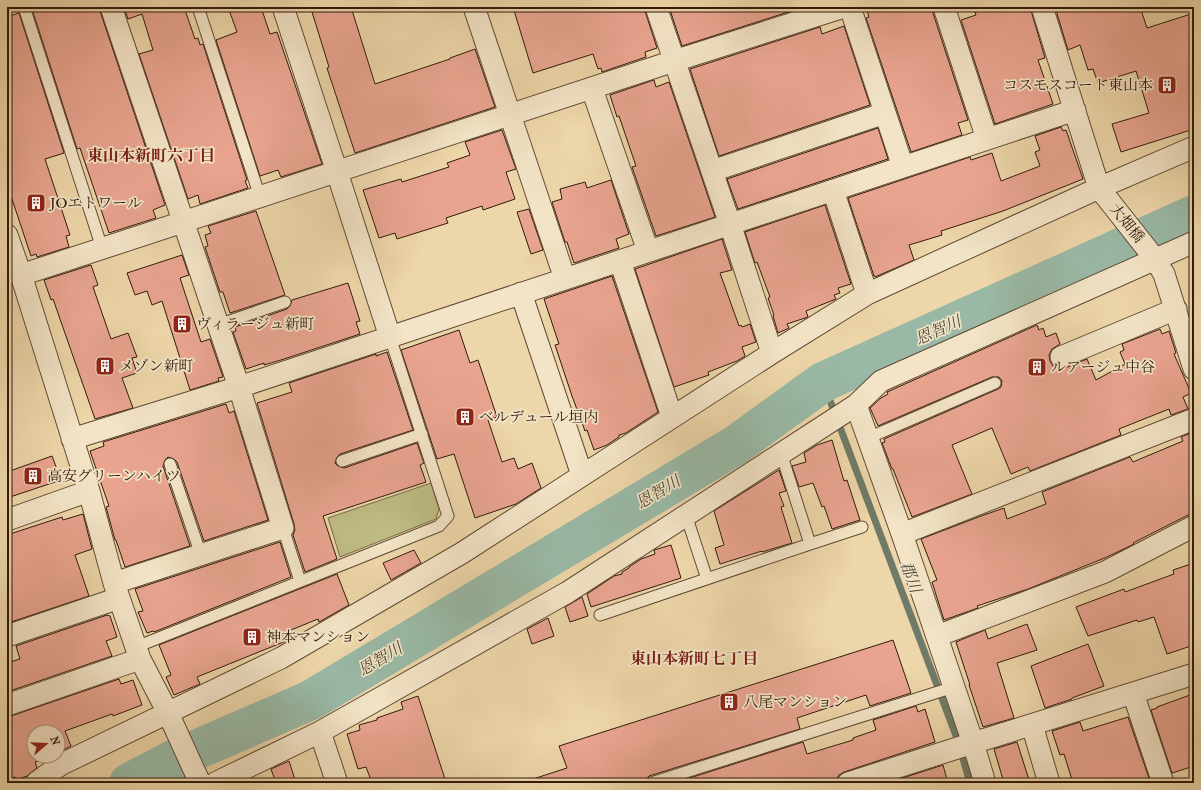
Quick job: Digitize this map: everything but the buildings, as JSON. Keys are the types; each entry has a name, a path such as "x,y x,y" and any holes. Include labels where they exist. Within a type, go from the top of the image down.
{"street":[{"path":"7,636 201,555 283,528 239,387 111,7"},
{"path":"283,7 338,172 390,337"},
{"path":"474,7 565,279"},
{"path":"656,7 772,353"},
{"path":"21,275 674,61 844,7"},
{"path":"850,7 904,167"},
{"path":"944,7 987,139"},
{"path":"1042,7 1099,188"},
{"path":"592,89 648,251"},
{"path":"72,439 239,387 1074,110"},
{"path":"712,171 885,113"},
{"path":"36,783 60,765 281,658 462,553 772,353 867,294 1099,188 1194,147"},
{"name":"大畑橋","path":"1099,188 1156,259 1164,274 1194,368"},
{"path":"833,190 867,294"},
{"path":"7,235 72,439 117,591 138,653 168,713 200,783"},
{"path":"215,783 320,732 568,592 830,422 852,407 881,381 1194,242"},
{"path":"620,261 672,417"},
{"path":"521,293 582,475"},
{"path":"1061,357 1176,310"},
{"path":"852,407 868,438 937,636 964,746 985,783"},
{"path":"902,534 1194,419"},
{"path":"7,520 88,491"},
{"path":"937,636 1105,572 1194,526"},
{"path":"7,705 138,653"},
{"path":"848,783 1194,674"},
{"path":"1133,693 1163,783"},
{"path":"1032,724 1049,783"},
{"path":"320,732 337,783"}],"lane":[{"path":"24,7 102,248"},
{"path":"198,7 260,197"},
{"path":"218,325 285,302"},
{"path":"138,653 300,581 439,526 448,516 390,337"},
{"path":"868,438 995,383"},
{"path":"342,461 422,434"},
{"path":"781,453 810,544"},
{"path":"170,464 201,555"},
{"path":"686,515 707,579"},
{"path":"283,528 300,581"},
{"path":"600,615 810,544 862,528"},
{"path":"651,783 950,688"}],"shaded area":[{"path":"431,483 439,509 436,519 340,557 328,518"}],"waterway":[{"name":"恩智川","path":"129,783 175,759 311,700 736,445 823,382 1194,215"},
{"name":"郡川","path":"823,382 958,741 970,783"},
{"path":"175,759 183,783"}],"place":[{"name":"コスモスコート東山本","path":"1167,85"},
{"name":"JOエトワール","path":"36,203"},
{"name":"ヴィラージュ新町","path":"182,324"},
{"name":"メゾン新町","path":"105,366"},
{"name":"ルアージュ中谷","path":"1037,367"},
{"name":"ベルデュール垣内","path":"465,417"},
{"name":"高安グリーンハイツ","path":"33,476"},
{"name":"神本マンション","path":"252,637"},
{"name":"八尾マンション","path":"729,702"}],"district":[{"name":"東山本新町六丁目","path":"151,155"},
{"name":"東山本新町七丁目","path":"694,658"}]}
